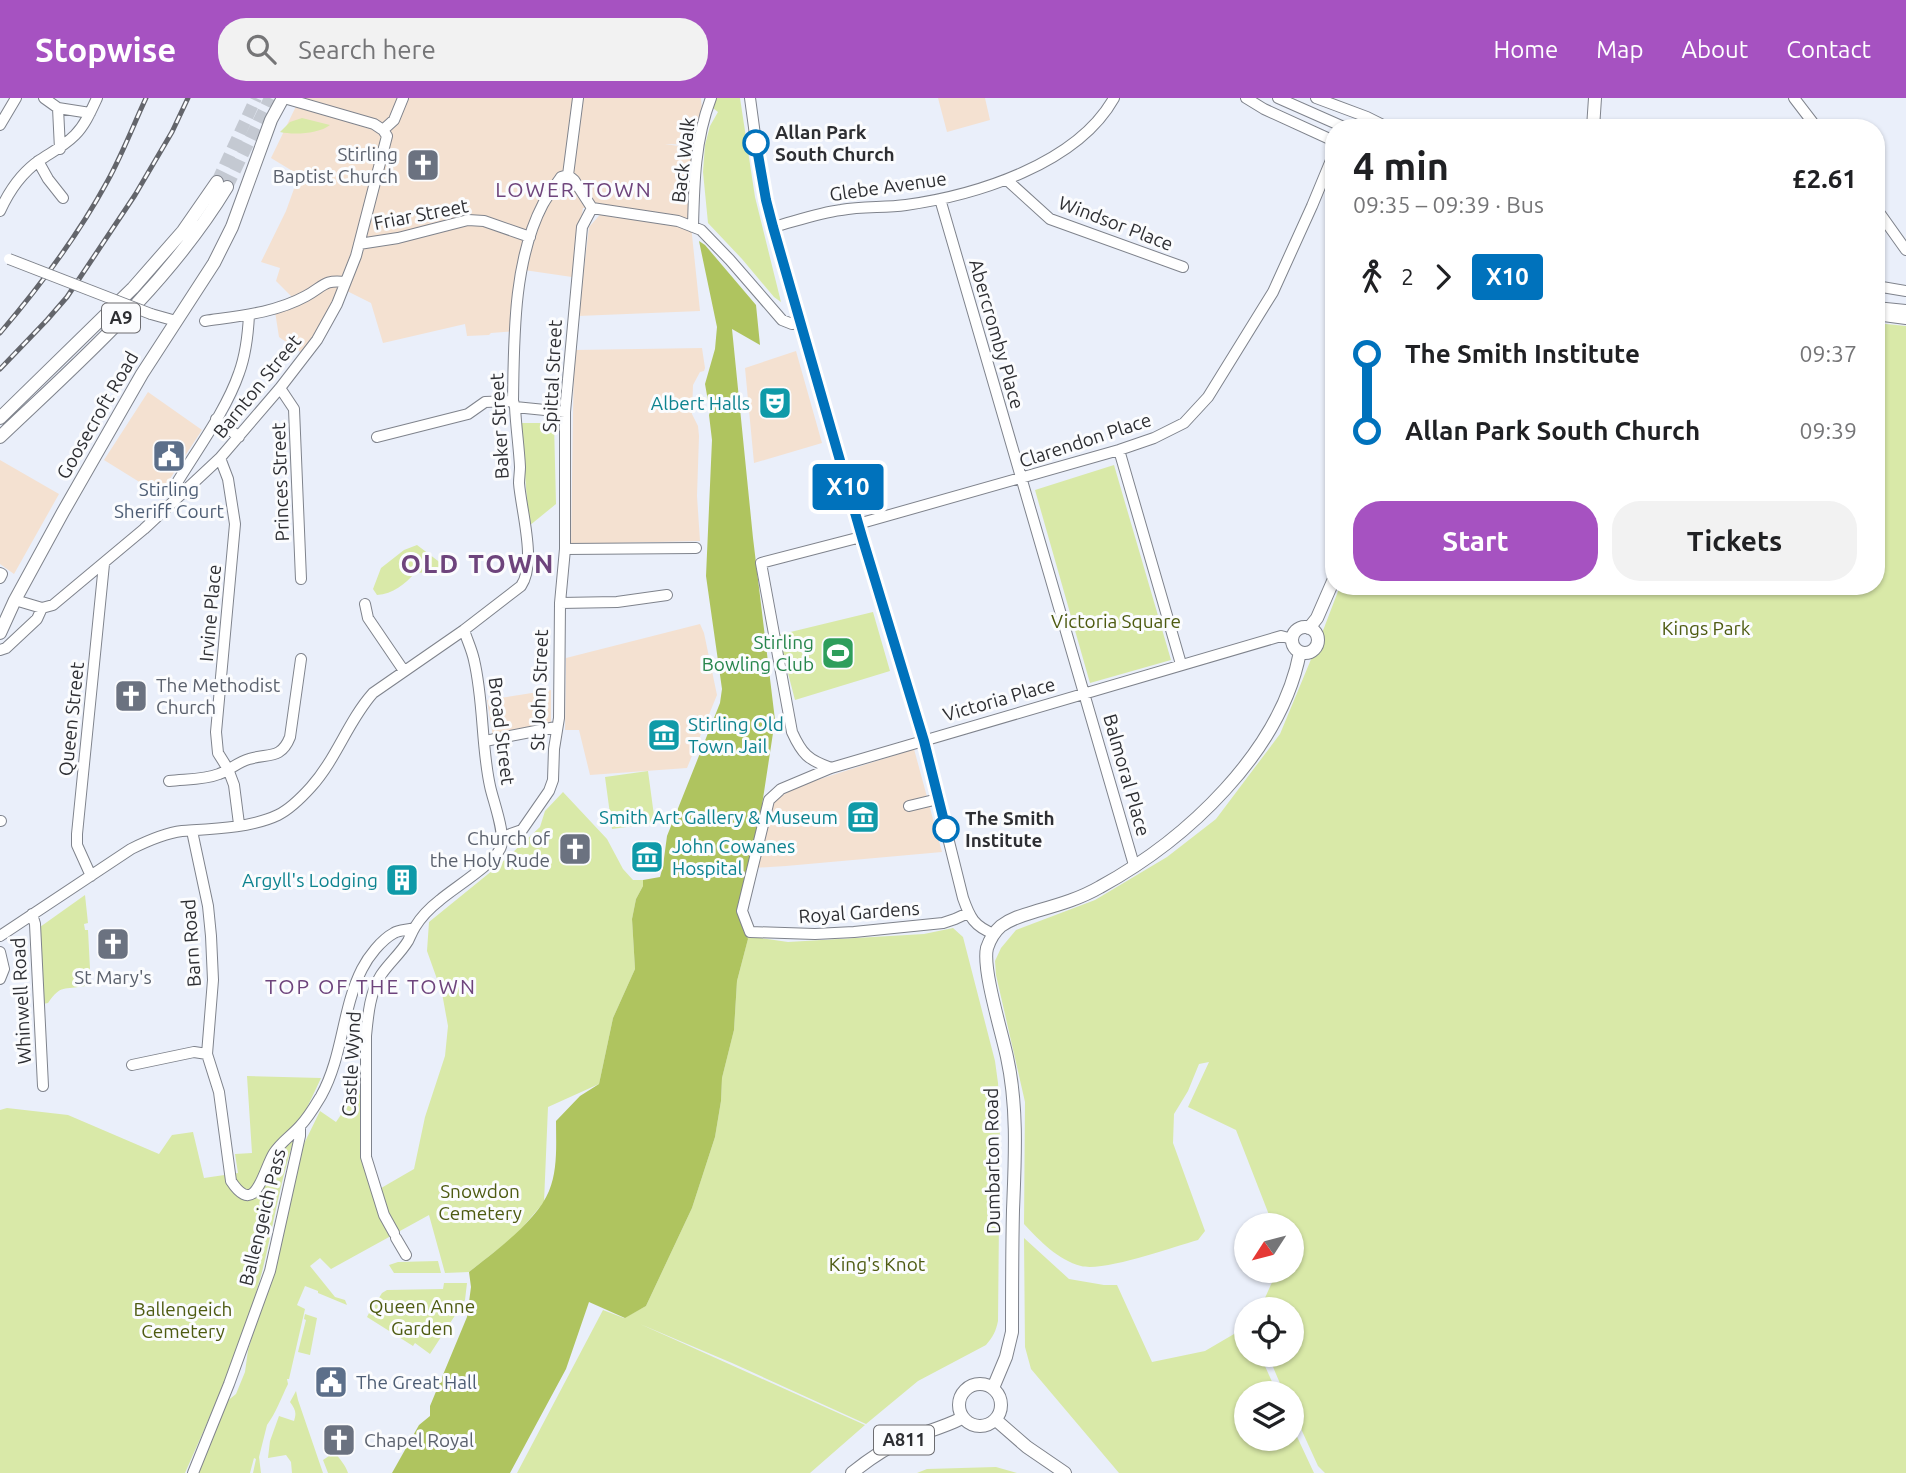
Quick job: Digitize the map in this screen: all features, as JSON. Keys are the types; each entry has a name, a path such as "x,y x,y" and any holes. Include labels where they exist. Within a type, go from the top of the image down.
{"main road":[{"name":"Goosecroft Road","path":"0,633 15,600 142,374 214,264 232,227 271,120 284,98"},
{"path":"1594,119 1595,98"},
{"name":"A9","path":"0,418 93,329 155,263 222,184 208,218 180,254 141,298 0,436"},
{"path":"1309,628 1317,618 1327,595"},
{"path":"1309,628 1316,633 1318,641 1312,651 1300,652 1294,647 1292,639 1298,629 1309,628"},
{"path":"993,934 1013,919 1082,897 1113,880 1173,839 1227,787 1277,717 1295,675 1300,652"},
{"name":"Dumbarton Road","path":"993,934 986,959 1008,1060 1013,1100 1015,1157 1012,1332 1006,1357 993,1388"},
{"path":"962,1418 958,1404 965,1390 975,1384 993,1388 1001,1399 1002,1407 996,1420 1027,1447 1065,1473"},
{"name":"A811","path":"852,1473 890,1447 962,1418 979,1427 996,1420"}],"street":[{"path":"0,125 16,98"},
{"path":"44,98 58,108 90,113"},
{"path":"0,211 8,192 23,175 77,134 97,98"},
{"path":"284,98 374,124 383,130 394,120 403,98"},
{"path":"578,98 568,175 592,208 678,220 701,230 782,320 793,324 801,323"},
{"name":"Back Walk","path":"693,227 699,141 711,98"},
{"path":"750,98 758,157 773,227 858,524 924,741 968,913 978,928 993,934"},
{"name":"Glebe Avenue","path":"773,227 840,210 906,205 940,199 1007,180 1070,148 1088,132 1115,98"},
{"path":"1246,98 1325,137"},
{"path":"1278,98 1325,119"},
{"path":"1316,98 1371,119"},
{"path":"1794,98 1810,119"},
{"path":"58,108 60,149"},
{"name":"Barnton Street","path":"41,608 53,605 104,564 148,526 178,490 220,458 317,340 337,304 356,256 387,136 383,130"},
{"path":"38,161 63,198"},
{"name":"Baker Street","path":"0,936 147,841 175,833 253,823 278,815 310,789 335,756 365,702 373,693 464,630 521,586 527,571 514,404 515,326 523,262 530,237 542,206 561,177 568,175"},
{"name":"Clarendon Place","path":"858,524 1119,450 1154,438 1184,423 1208,397 1273,292 1325,175"},
{"name":"Windsor Place","path":"1007,180 1050,219 1183,267"},
{"name":"Abercromby Place","path":"940,199 1021,479"},
{"name":"Spittal Street","path":"565,549 565,412 582,227 592,208"},
{"name":"Friar Street","path":"359,244 398,238 468,220 484,221 530,237"},
{"path":"1885,221 1906,250"},
{"path":"4,257 176,321"},
{"path":"205,321 249,315 287,305 330,281 345,282"},
{"path":"1885,288 1906,291"},
{"path":"1885,308 1906,310"},
{"path":"178,490 239,373 248,340 249,315"},
{"path":"1885,316 1906,319"},
{"name":"Princes Street","path":"280,388 294,409 301,579"},
{"path":"377,437 468,414 485,402 565,412"},
{"path":"216,419 239,437"},
{"path":"1119,450 1181,664"},
{"name":"Irvine Place","path":"220,458 228,479 235,524 216,733 218,753 234,785 239,824"},
{"path":"1021,479 1085,694 1280,636 1292,639"},
{"path":"831,768 817,763 802,752 792,732 761,563 862,537"},
{"path":"565,549 696,548"},
{"name":"St John Street","path":"502,837 522,830 549,791 553,780 556,727 559,718 560,603 565,549"},
{"name":"Queen Street","path":"91,876 77,845 77,834 104,564"},
{"name":"St John Street","path":"560,603 617,601 667,595"},
{"path":"0,650 6,648 37,619 41,608 15,600"},
{"path":"365,604 368,618 404,671"},
{"name":"Broad Street","path":"464,630 474,658 489,782 502,837"},
{"path":"169,781 217,775 251,758 280,752 290,737 301,659"},
{"name":"Victoria Place","path":"750,932 742,911 769,800 781,789 831,768 1085,694"},
{"name":"Balmoral Place","path":"1085,694 1134,865"},
{"path":"485,741 556,727"},
{"path":"909,806 938,799"},
{"name":"Barn Road","path":"192,831 208,906 211,936 213,980 208,1054"},
{"name":"Castle Wynd","path":"405,1255 384,1215 366,1157 368,1016 375,987 382,973 409,940 414,928 439,900 494,856 500,848 502,837"},
{"name":"Royal Gardens","path":"750,932 854,932 943,923 968,913"},
{"name":"Whinwell Road","path":"32,914 35,924 43,1086"},
{"path":"132,1065 194,1052 208,1054 219,1092 231,1181 243,1195 251,1194 257,1189 272,1156 300,1126 322,1094 362,968 375,950 393,934 414,928"},
{"path":"0,952 4,969 0,979"},
{"name":"Ballengeich Pass","path":"193,1473 270,1271 300,1126"}],"shaded area":[{"path":"300,98 701,98 702,110 696,145 665,144 692,148 690,216 700,311 578,316 589,227 606,208 583,208 572,277 524,270 518,331 467,336 465,324 383,343 371,303 347,291 309,358 279,337 274,305 294,299 276,281 280,268 261,262 286,211 299,175 271,158"},
{"path":"938,98 985,98 990,120 947,132"},
{"path":"702,348 705,368 693,385 692,414 699,436 697,496 700,541 571,544 574,350"},
{"path":"796,351 822,443 754,463 745,368"},
{"path":"148,392 202,430 160,494 143,481 141,483 104,460"},
{"path":"0,460 59,494 14,574 0,564"},
{"path":"700,624 717,695 687,768 590,775 579,730 565,730 566,658"},
{"path":"551,690 551,722 493,737 487,700"},
{"path":"914,749 942,852 753,868 774,802 792,788"}],"green space":[{"path":"717,98 740,98 755,197 781,302 708,223 703,172 705,145 710,126 718,112 713,108"},
{"path":"302,118 330,125 306,133 280,132 290,122"},
{"path":"699,241 756,305 760,345 732,329 775,720 759,825 739,913 748,939 737,981 734,1030 722,1078 715,1137 692,1208 646,1306 625,1318 589,1302 566,1369 510,1473 392,1473 419,1425 430,1416 430,1406 467,1317 471,1287 469,1272 535,1214 549,1191 554,1174 556,1121 580,1096 599,1084 613,1018 635,969 632,919 636,899 643,880 660,877 667,836 720,703 722,689 706,576 712,440 705,384 715,349 717,327"},
{"name":"Kings Park","path":"1885,324 1906,326 1906,1473 1325,1473 1318,1466 1304,1435 1304,1381 1279,1381 1273,1367 1304,1367 1304,1297 1265,1297 1272,1283 1304,1283 1304,1213 1268,1213 1236,1130 1188,1107 1209,1062 1199,1064 1188,1091 1174,1114 1173,1143 1205,1231 1198,1240 1122,1262 1081,1266 1057,1255 1024,1224 1025,1102 996,975 995,961 1001,948 1016,930 1095,900 1167,857 1216,819 1280,734 1337,595 1885,595"},
{"path":"521,423 554,423 556,504 529,526"},
{"name":"Victoria Square","path":"1114,465 1171,660 1090,683 1035,490"},
{"path":"417,545 442,564 432,572 415,573 398,588 377,595 373,589 381,568 404,550"},
{"path":"873,612 890,671 795,700 778,635"},
{"path":"648,771 655,823 612,829 605,777"},
{"name":"Snowdon Cemetery","path":"563,792 607,839 623,869 633,880 643,880 643,886 636,899 632,919 635,969 613,1018 599,1084 548,1107 544,1202 516,1235 469,1272 445,1273 429,1215 331,1269 320,1258 310,1266 335,1297 345,1300 347,1305 305,1286 297,1305 305,1309 288,1384 267,1425 259,1457 261,1473 253,1473 254,1458 250,1473 197,1473 226,1402 236,1394 245,1372 248,1350 282,1241 300,1152 320,1111 336,1122 358,1090 365,1092 365,1138 376,1191 414,1169 425,1117 445,1056 448,1026 442,993 427,951 429,922 498,866 540,827 545,811"},
{"path":"85,895 88,923 84,924 85,930 88,930 90,969 85,986 60,990 48,1003 43,1004 40,927"},
{"name":"King's Knot","path":"953,928 963,937 995,1061 998,1083 998,1321 994,1334 986,1345 918,1381 866,1424 640,1324 865,1425 810,1473 517,1473 603,1310 624,1318 646,1306 692,1208 715,1137 722,1078 734,1030 737,981 747,936 788,942 924,934"},
{"name":"Ballengeich Cemetery","path":"247,1076 321,1078 293,1144 262,1272 246,1324 185,1473 0,1473 0,1110 7,1108 68,1115 159,1154 172,1135 193,1132 204,1178 238,1173 235,1154 252,1153"},
{"path":"1024,1238 1069,1279 1117,1285 1152,1362 1205,1351 1234,1334 1234,1367 1265,1367 1272,1381 1234,1381 1234,1451 1304,1451 1314,1473 1119,1473 1031,1369 1025,1347"},
{"path":"438,1261 441,1273 394,1273 389,1265 398,1262"},
{"name":"Queen Anne Garden","path":"444,1283 467,1283 465,1300 430,1354 367,1317 370,1311 376,1311 374,1306 387,1290 443,1289"},
{"path":"305,1314 317,1318 310,1355 298,1352"},
{"path":"296,1391 323,1473 292,1473 291,1462 286,1455 268,1458 270,1441 279,1416 294,1421 295,1411 290,1402"},
{"path":"335,1452 348,1473 328,1473 323,1460"},
{"path":"996,1467 1017,1473 917,1473 927,1469"}],"tunnel":[{"path":"217,182 256,98"},
{"path":"227,187 270,98"}],"railway":[{"path":"0,333 71,242 112,172 146,98"},
{"path":"0,369 67,297 135,195 172,132 188,98"}],"bus line":[{"name":"X10","path":"756,143 773,227 924,741 946,829"}],"place":[{"name":"Allan Park South Church","path":"756,143"},
{"name":"Stirling Baptist Church","path":"423,165"},
{"name":"Albert Halls","path":"775,403"},
{"name":"Stirling Sheriff Court","path":"169,456"},
{"name":"Stirling Bowling Club","path":"838,653"},
{"name":"The Methodist Church","path":"131,696"},
{"name":"Stirling Old Town Jail","path":"664,735"},
{"name":"Smith Art Gallery & Museum","path":"863,817"},
{"name":"The Smith Institute","path":"946,829"},
{"name":"Church of the Holy Rude","path":"575,849"},
{"name":"John Cowanes Hospital","path":"647,857"},
{"name":"Argyll's Lodging","path":"402,880"},
{"name":"St Mary's","path":"113,944"},
{"name":"The Great Hall","path":"331,1382"},
{"name":"Chapel Royal","path":"339,1440"}],"district":[{"name":"LOWER TOWN","path":"574,190"},
{"name":"OLD TOWN","path":"478,564"},
{"name":"TOP OF THE TOWN","path":"371,987"}]}
